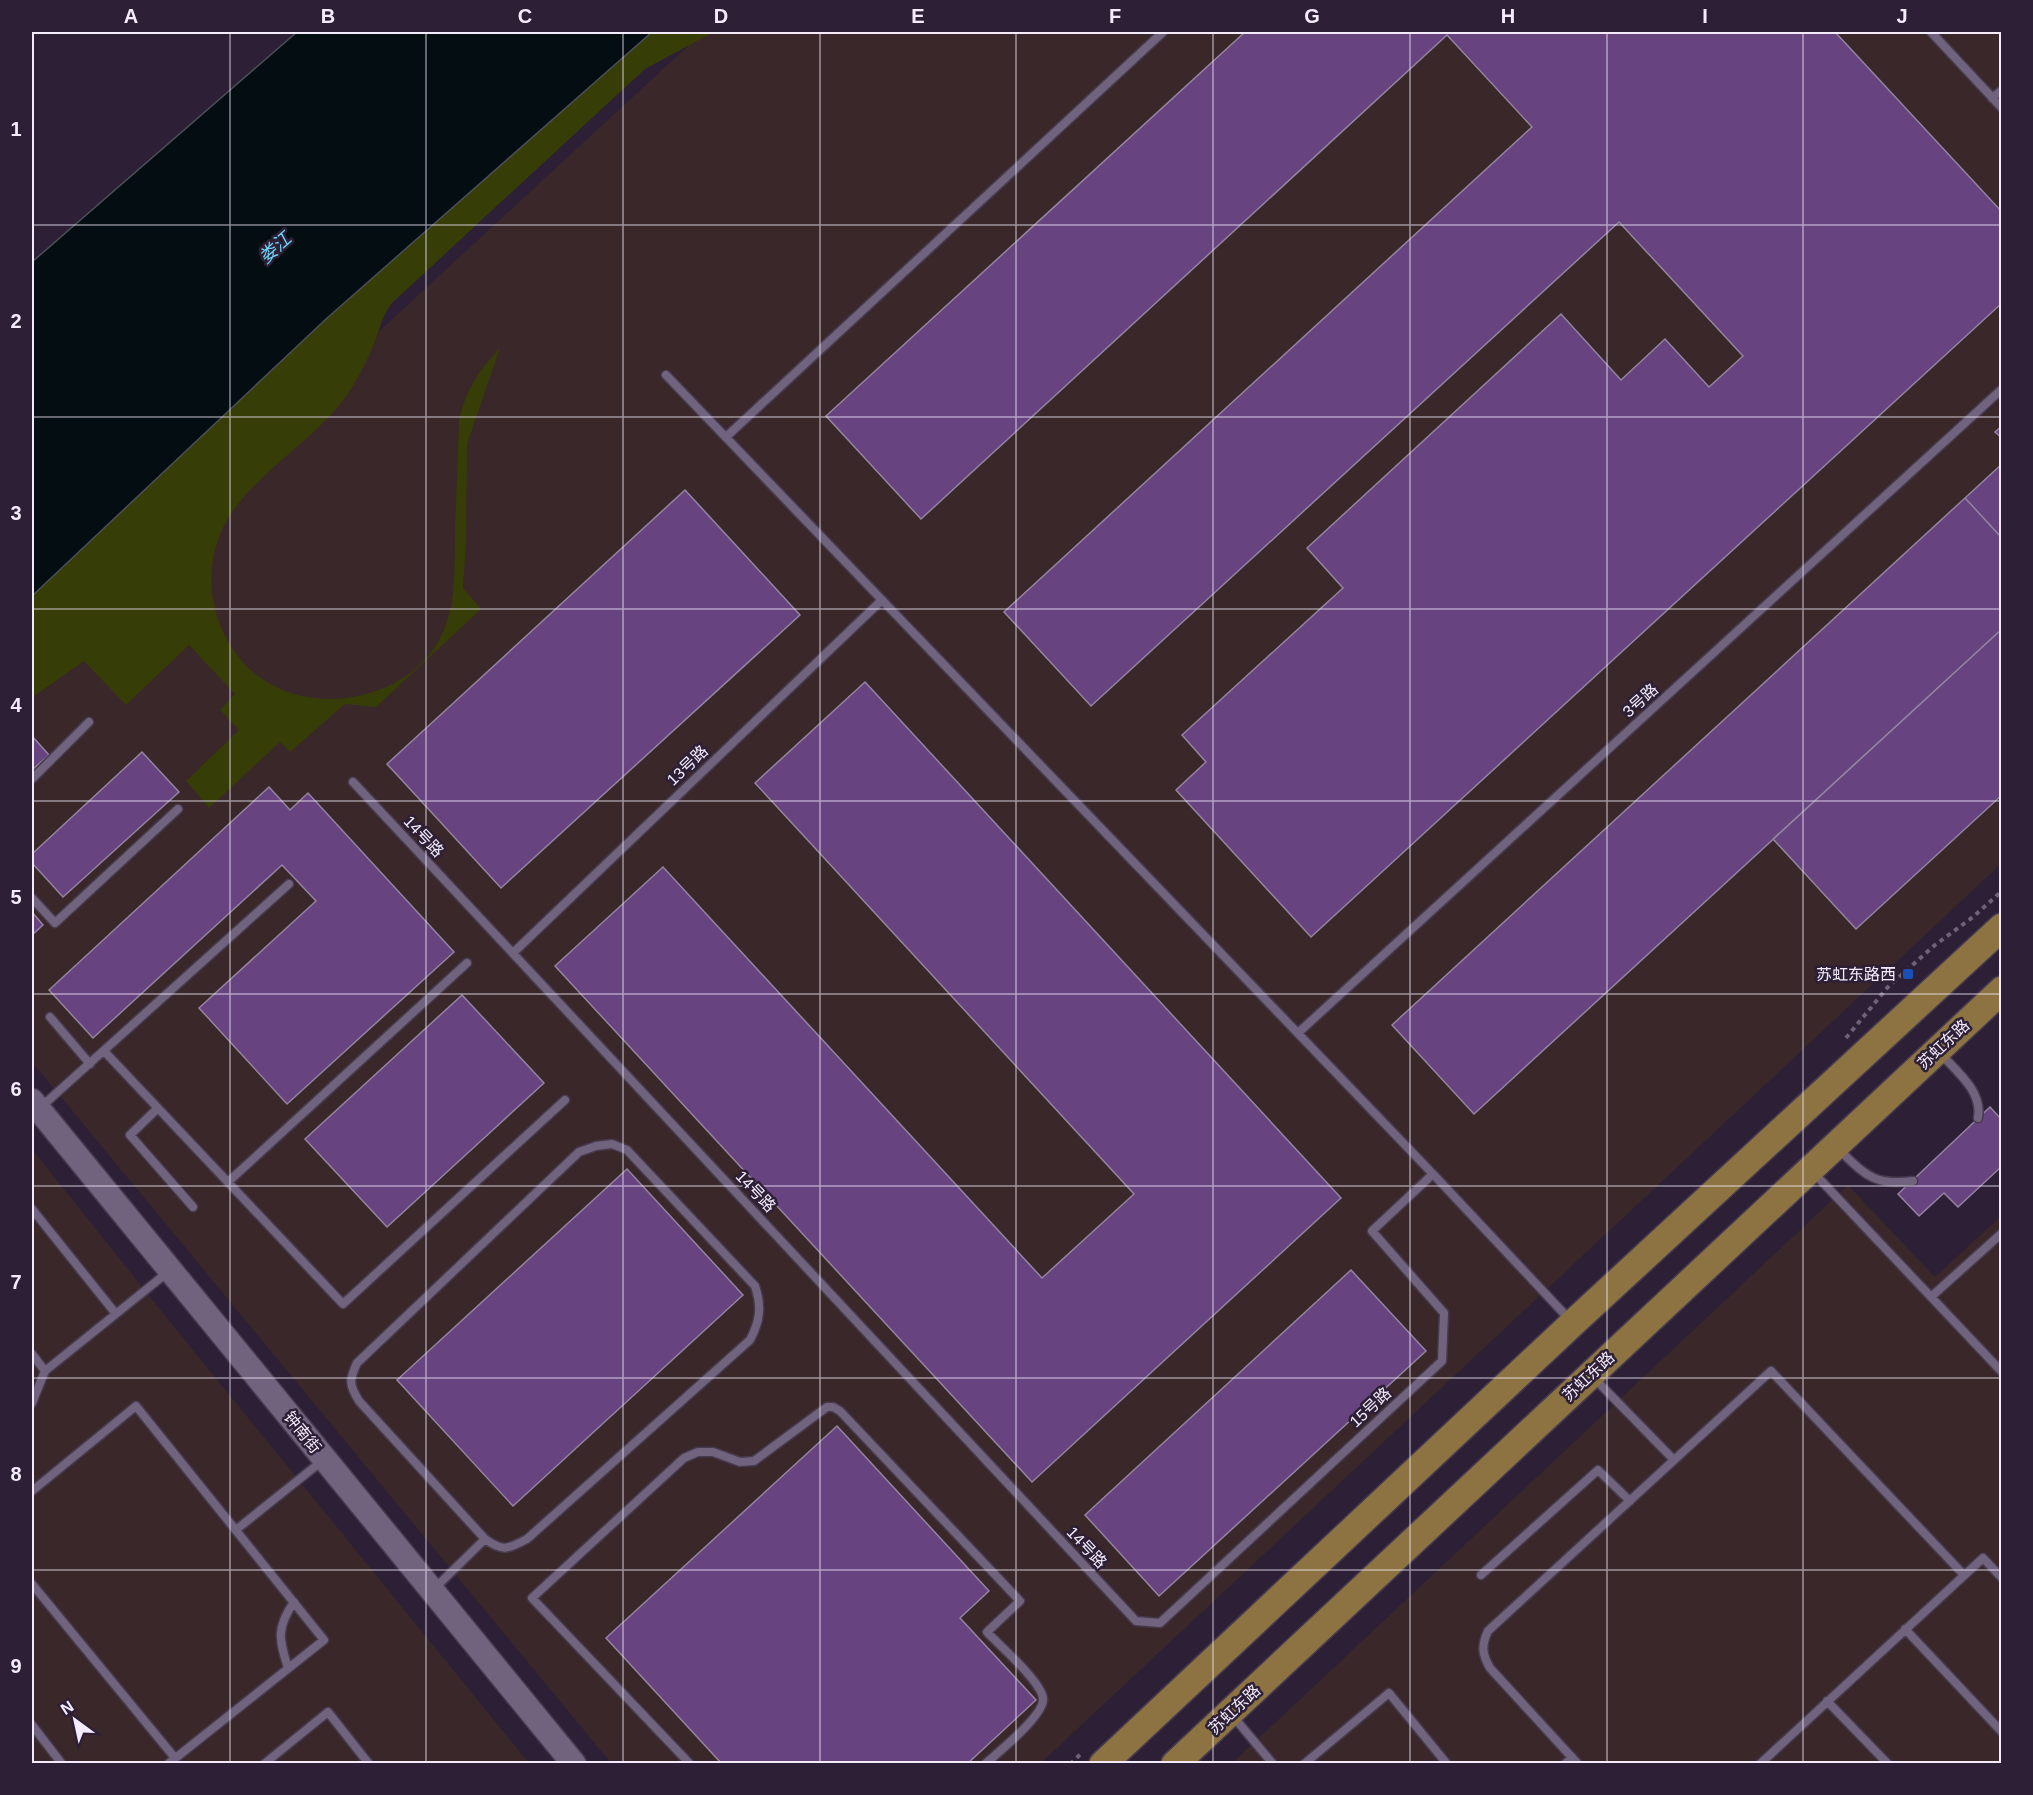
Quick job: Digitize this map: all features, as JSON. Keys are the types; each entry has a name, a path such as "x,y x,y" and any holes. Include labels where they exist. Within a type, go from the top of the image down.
{"main road":[{"path":"1103,1764 1573,1323 2001,927"},
{"name":"苏虹东路","path":"1175,1764 2001,990"}],"street":[{"name":"钟南街","path":"35,1105 574,1764"}],"lane":[{"path":"726,437 1163,32"},
{"path":"1931,32 2001,108"},
{"path":"1992,98 2001,90"},
{"path":"666,375 1433,1173 1573,1323"},
{"name":"3号路","path":"1298,1033 2001,389"},
{"name":"13号路","path":"513,953 882,600"},
{"path":"32,779 89,722"},
{"name":"14号路","path":"353,782 1136,1621"},
{"path":"32,898 55,923 178,809"},
{"path":"35,1105 90,1064 289,884"},
{"path":"228,1182 467,963"},
{"path":"50,1017 90,1064"},
{"path":"1936,1050 1976,1095 1980,1108 1978,1118"},
{"path":"104,1051 343,1304 566,1100"},
{"path":"158,1108 130,1135 193,1206"},
{"path":"612,1144 627,1150 754,1286 760,1303 758,1324 750,1340 527,1539 511,1547 497,1548 485,1539 359,1401 351,1389 351,1376 357,1364 579,1152 596,1146 612,1144"},
{"path":"1835,1146 1865,1174 1878,1180 1894,1183 1913,1180"},
{"path":"1810,1169 2001,1372"},
{"name":"15号路","path":"1136,1621 1160,1623 1442,1361 1444,1313 1372,1231 1433,1173"},
{"path":"32,1209 116,1314"},
{"path":"1931,1297 2001,1233"},
{"path":"32,1403 45,1371 170,1270"},
{"path":"32,1354 45,1371"},
{"path":"1565,1764 1575,1760 1490,1668 1484,1658 1482,1643 1488,1631 1771,1371 1964,1575"},
{"path":"1591,1374 1674,1460"},
{"path":"32,1491 136,1406 324,1640 172,1761 32,1584"},
{"path":"690,1764 532,1598 684,1458 698,1452 713,1452 740,1462 754,1461 827,1407 840,1411 1020,1601 987,1632 1040,1686 1044,1700 1038,1713 991,1762"},
{"path":"237,1529 325,1459"},
{"path":"1481,1575 1598,1470 1630,1501"},
{"path":"432,1590 485,1539"},
{"path":"1760,1764 1983,1558 2001,1578"},
{"path":"288,1668 279,1634 284,1618 294,1602"},
{"path":"1905,1629 2001,1732"},
{"path":"1304,1764 1389,1693 1447,1764"},
{"path":"1827,1701 1888,1764"},
{"path":"264,1764 328,1712 369,1764"},
{"path":"1229,1713 1273,1764"},
{"path":"32,1725 62,1764"}],"shaded area":[{"path":"703,32 2001,32 2001,864 1041,1763 611,1763 32,1062 32,652"},
{"path":"32,1149 167,1318 529,1763 32,1763"},
{"path":"1848,1185 1935,1277 2001,1216 2001,1763 1231,1764"}],"green space":[{"path":"652,32 714,32 645,69 392,303 383,318 367,360 349,393 323,423 271,469 239,502 218,540 213,561 214,605 231,646 244,663 261,678 280,689 302,696 326,699 350,698 395,683 415,669 431,652 443,632 451,608 459,421 465,400 474,382 500,348 467,444 463,588 481,609 376,707 345,704 290,752 280,742 209,808 186,781 239,730 220,710 235,694 189,645 126,705 84,661 33,697 32,596 326,319"}],"water":[{"name":"娄江","path":"297,32 652,32 326,319 32,596 32,262"}],"building":[{"path":"1245,32 1835,32 2002,212 2002,303 1311,937 1176,790 1206,762 1182,735 1343,588 1307,548 1561,314 1621,380 1665,339 1709,387 1743,356 1619,222 1091,706 1004,612 1532,127 1447,35 921,519 826,416"},
{"path":"2002,426 2002,438 1995,432"},
{"path":"2002,464 2002,538 1965,498"},
{"path":"685,490 800,615 501,888 387,764"},
{"path":"1965,498 2002,538 2002,629 1474,1114 1392,1025"},
{"path":"2002,629 2002,795 1856,929 1773,839"},
{"path":"865,682 1341,1198 1032,1482 555,966 663,867 1042,1278 1134,1194 755,783"},
{"path":"32,736 49,755 32,770"},
{"path":"142,752 179,792 63,897 32,863 32,854"},
{"path":"269,787 290,810 308,793 454,952 287,1104 199,1008 316,901 282,865 93,1038 49,990"},
{"path":"32,912 43,925 32,935"},
{"path":"462,995 544,1083 387,1227 305,1139"},
{"path":"1990,1107 2002,1120 2002,1166 1958,1207 1944,1193 1919,1216 1898,1194"},
{"path":"627,1169 743,1295 513,1506 397,1380"},
{"path":"1351,1270 1426,1351 1159,1596 1085,1515"},
{"path":"837,1426 989,1591 960,1618 1036,1700 967,1764 722,1764 606,1638"}],"place":[{"name":"苏虹东路西","path":"1908,974"}]}
